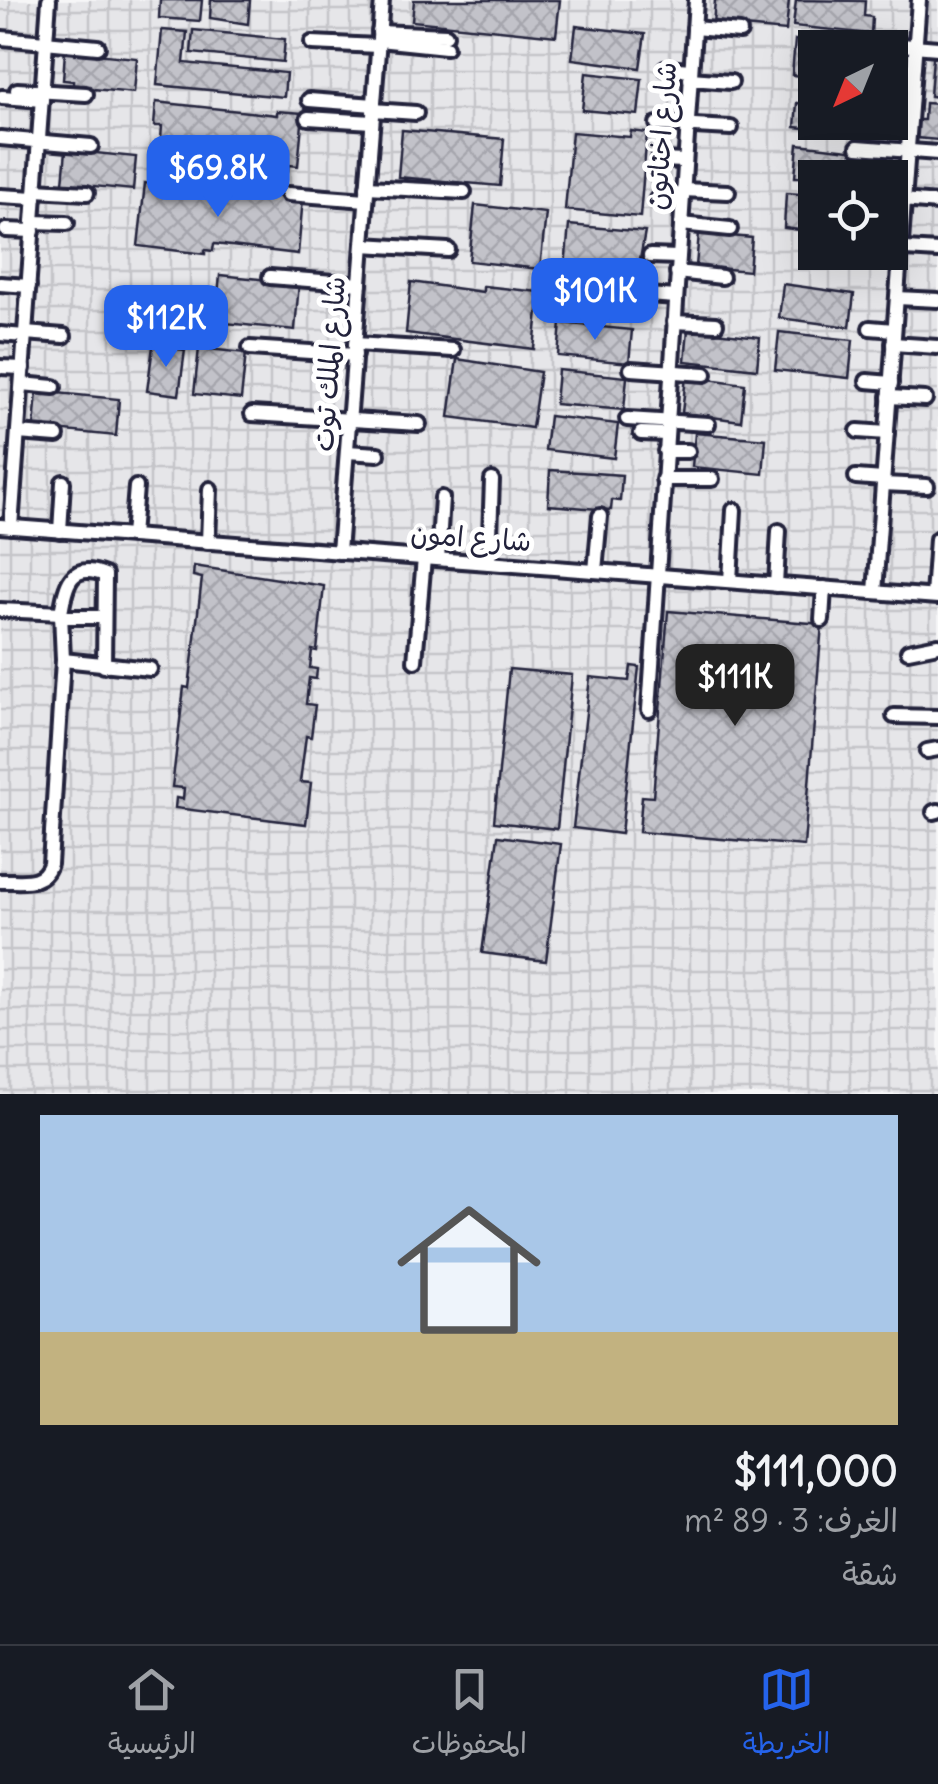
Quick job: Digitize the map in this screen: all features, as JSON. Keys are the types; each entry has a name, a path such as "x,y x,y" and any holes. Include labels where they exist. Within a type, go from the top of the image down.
{"lane":[{"path":"6,527 22,384 49,0"},
{"name":"شارع الملك توت","path":"340,552 382,0"},
{"name":"شارع اخناتون","path":"648,710 696,0"},
{"path":"905,160 918,0"},
{"path":"694,28 740,32"},
{"path":"2,38 98,47"},
{"path":"312,43 446,41"},
{"path":"908,45 938,48"},
{"path":"665,68 731,82"},
{"path":"17,90 43,96"},
{"path":"2,97 86,94"},
{"path":"310,100 373,112"},
{"path":"308,118 373,112 416,114"},
{"path":"656,124 732,128"},
{"path":"0,138 91,146"},
{"path":"858,147 938,150"},
{"path":"660,160 685,161"},
{"path":"0,196 87,192"},
{"path":"288,194 464,192"},
{"path":"657,199 728,192"},
{"path":"908,200 938,203"},
{"path":"6,230 68,223"},
{"path":"680,224 730,229"},
{"path":"363,245 448,250"},
{"path":"908,249 938,251"},
{"path":"650,256 678,257"},
{"path":"875,592 896,270"},
{"path":"677,272 722,276"},
{"path":"270,277 360,284"},
{"path":"0,284 29,286"},
{"path":"648,295 676,297"},
{"path":"897,298 938,300"},
{"path":"674,322 716,324"},
{"path":"870,328 937,348"},
{"path":"0,334 64,336"},
{"path":"250,348 452,350"},
{"path":"0,367 23,368"},
{"path":"632,369 705,374"},
{"path":"867,382 925,399"},
{"path":"22,384 54,387"},
{"path":"252,414 419,424"},
{"path":"628,419 667,428"},
{"path":"640,433 708,424"},
{"path":"858,431 887,433"},
{"path":"18,433 56,436"},
{"path":"665,451 688,451"},
{"path":"347,452 378,454"},
{"path":"856,477 927,486"},
{"path":"664,479 712,480"},
{"path":"489,563 492,480"},
{"path":"60,531 63,482"},
{"path":"132,536 136,487"},
{"path":"208,542 210,489"},
{"path":"415,661 442,498"},
{"path":"730,581 734,510"},
{"path":"595,571 600,516"},
{"name":"شارع امون","path":"6,527 935,597"},
{"path":"776,585 779,531"},
{"path":"935,597 936,539"},
{"path":"0,881 35,881 44,876 50,864 63,660 60,615 71,576 96,572 105,575 104,666"},
{"path":"822,620 824,588"},
{"path":"0,610 104,617"},
{"path":"908,651 938,645"},
{"path":"63,660 150,669"},
{"path":"894,716 938,717"}],"shaded area":[{"path":"0,0 938,0 938,1094 0,1094"}],"building":[{"path":"160,0 202,0 200,21 159,18"},
{"path":"211,0 250,0 248,24 210,18"},
{"path":"414,0 560,0 556,36 412,21"},
{"path":"715,0 789,0 786,31 713,24"},
{"path":"796,0 865,1 864,16 872,17 871,30 793,26"},
{"path":"576,26 645,34 640,68 572,59"},
{"path":"162,30 187,32 184,63 286,73 284,97 157,85"},
{"path":"193,30 285,39 283,62 191,53"},
{"path":"795,40 798,40 798,76 792,75"},
{"path":"65,51 137,58 134,93 73,87 73,81 63,80"},
{"path":"938,56 938,97 930,96 933,57"},
{"path":"586,73 642,79 638,115 582,110"},
{"path":"156,102 277,115 277,111 303,113 298,166 288,165 288,170 269,168 268,175 159,164 162,126 154,126"},
{"path":"925,103 938,104 938,140 916,138 918,120 924,120"},
{"path":"402,130 504,139 500,186 398,177"},
{"path":"631,131 647,133 640,217 565,210 572,132 630,137"},
{"path":"798,144 867,152 866,160 798,160 795,177"},
{"path":"66,150 136,157 133,190 63,183"},
{"path":"145,183 303,198 298,254 214,244 213,251 205,250 205,254 138,246"},
{"path":"786,193 798,194 798,230 784,228"},
{"path":"475,205 546,213 540,269 469,261"},
{"path":"569,225 645,232 639,265 635,265 634,316 561,308"},
{"path":"699,233 752,238 749,271 696,266"},
{"path":"220,275 299,283 295,330 215,322"},
{"path":"411,282 483,292 483,286 540,292 534,349 406,333"},
{"path":"783,284 854,294 850,327 779,318"},
{"path":"561,323 632,330 629,363 558,356"},
{"path":"688,329 760,337 757,369 685,361"},
{"path":"779,332 853,340 849,378 775,370"},
{"path":"153,346 185,350 179,395 147,391"},
{"path":"199,348 246,353 241,399 194,394"},
{"path":"457,359 540,372 532,428 449,417"},
{"path":"558,370 627,377 624,410 555,404"},
{"path":"686,376 745,384 741,421 682,413"},
{"path":"37,391 119,399 116,436 34,428"},
{"path":"549,416 618,424 614,458 545,450"},
{"path":"695,433 766,439 763,474 692,467"},
{"path":"550,470 622,475 620,501 612,500 611,510 548,505"},
{"path":"194,566 324,586 317,651 312,650 310,668 317,669 316,679 309,678 306,704 315,705 300,782 311,783 306,824 175,808 176,798 183,799 184,788 172,787 202,578 193,576"},
{"path":"668,611 822,624 804,846 639,832 642,796 653,797"},
{"path":"631,666 639,667 621,834 573,828 590,677 629,681"},
{"path":"509,669 572,675 557,829 494,822"},
{"path":"498,836 561,844 546,961 482,953"}]}
